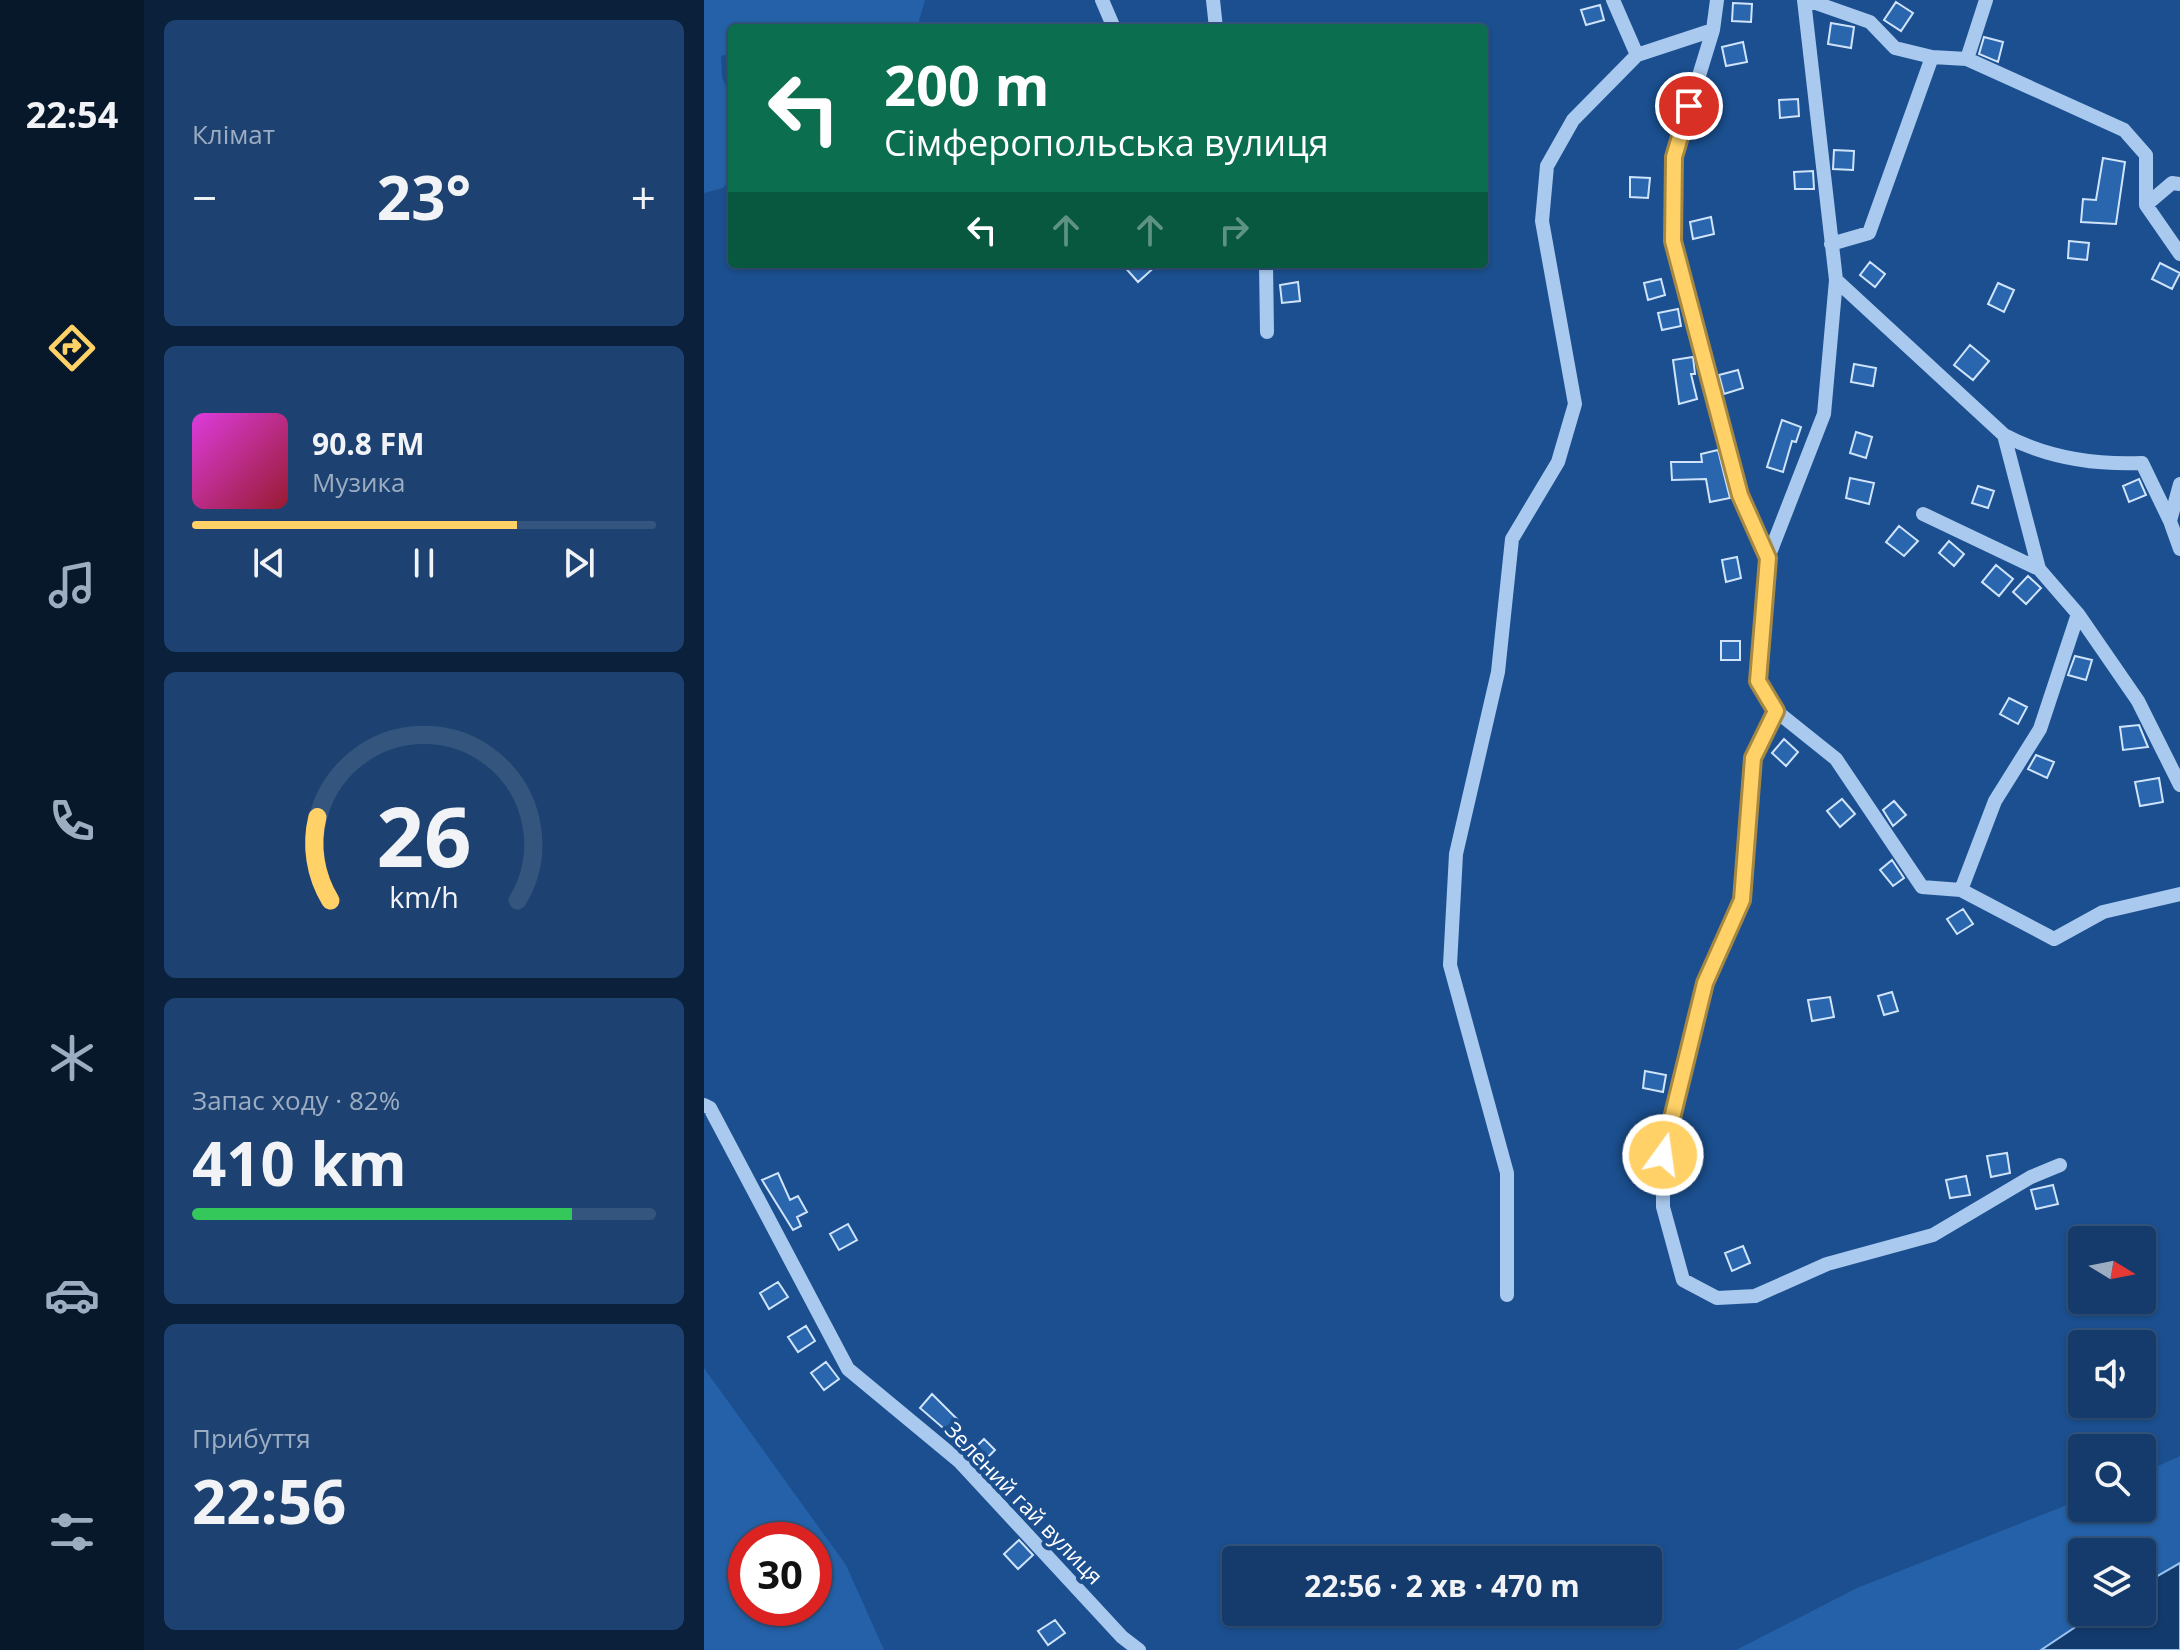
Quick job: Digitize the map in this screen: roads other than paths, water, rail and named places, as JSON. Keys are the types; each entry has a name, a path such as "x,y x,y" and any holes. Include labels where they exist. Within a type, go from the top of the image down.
{"street":[{"path":"1102,0 1112,24"},
{"path":"1213,0 1216,24"},
{"path":"1613,0 1637,55"},
{"path":"1717,0 1713,30 1674,157 1673,241 1740,495 1768,558"},
{"path":"2180,254 2146,205 2146,155 2124,130 1967,59 1932,57 1895,48 1870,22 1805,0 1836,280 1824,414 1768,558 1758,681 1776,711 1836,759 1922,887 1961,890 2054,939 2103,912 2180,894"},
{"path":"1967,59 1986,0"},
{"path":"1507,1295 1507,1173 1450,965 1456,854 1498,672 1512,539 1558,462 1575,404 1542,221 1547,166 1573,120 1637,55 1713,30"},
{"path":"1831,244 1869,233 1932,57"},
{"path":"2146,205 2172,183 2180,184"},
{"path":"1266,268 1267,332"},
{"path":"1836,280 2004,435 2029,449 2099,465 2142,463 2180,549"},
{"path":"2004,435 2039,569"},
{"path":"2170,521 2180,484"},
{"path":"1923,514 2039,569 2078,614 2138,701 2180,785"},
{"path":"1961,890 1995,801 2040,729 2078,614"},
{"path":"1776,711 1753,758 1742,900 1705,983 1663,1155 1663,1207 1683,1280 1717,1298 1755,1296 1827,1264 1933,1235 2031,1177 2060,1165"},
{"name":"Зелений гай вулиця","path":"704,1105 710,1108 848,1369 959,1461 1122,1637 1139,1650"}]}
